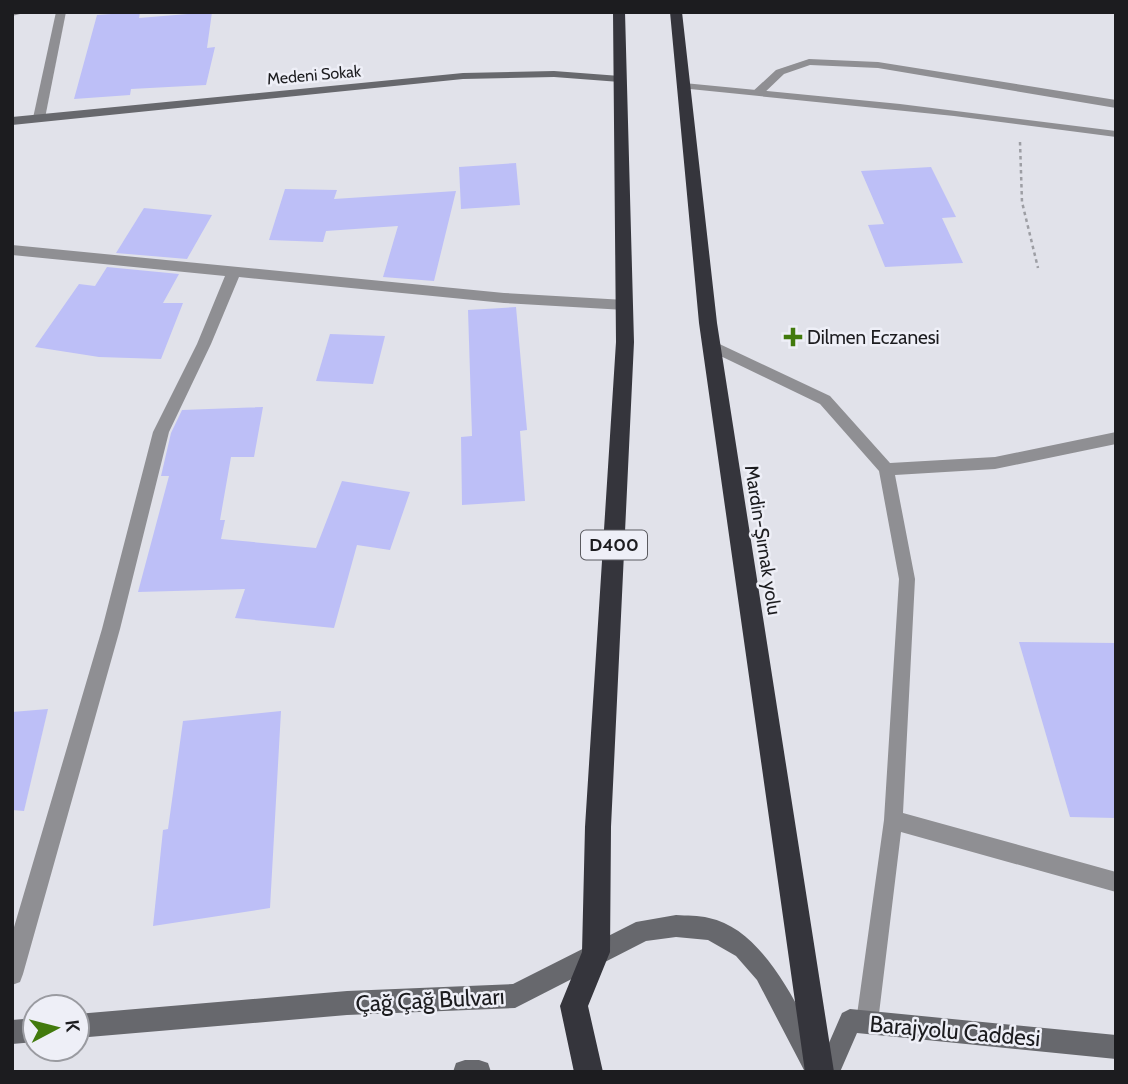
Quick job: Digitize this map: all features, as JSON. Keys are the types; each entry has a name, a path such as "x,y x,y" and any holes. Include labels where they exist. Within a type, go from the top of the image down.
{"highway":[{"name":"D400","path":"589,1072 574,1006 596,952 598,827 624,356 619,12"},
{"name":"Mardin-Şırnak yolu","path":"676,12 711,345 818,1072"}],"street":[{"path":"12,13 23,12"},
{"path":"39,118 61,12"},
{"path":"757,93 780,72 809,62 878,65 1116,104"},
{"name":"Medeni Sokak","path":"12,121 463,76 554,74 620,79"},
{"path":"12,250 504,298 625,305"},
{"path":"12,974 111,629 161,432 204,344 234,272"},
{"name":"Çağ Çağ Bulvarı","path":"91,1025 347,1003 515,996 596,952 644,930 676,926 710,929 744,948 765,972 818,1072"},
{"name":"Barajyolu Caddesi","path":"828,1072 850,1021 1116,1046"},
{"path":"465,1072 479,1072"}],"lane":[{"path":"684,86 999,118 1116,134"},
{"path":"711,345 825,400 886,469 907,579 892,820 867,1022"},
{"path":"886,469 995,463 1116,438"},
{"path":"892,820 1116,882"}],"path":[{"path":"999,118 1020,139 1022,202 1038,268"}],"building":[{"path":"140,12 139,18 212,12 207,48 215,47 206,85 131,89 130,95 74,99 97,15"},
{"path":"516,163 520,205 461,209 459,167"},
{"path":"931,167 956,217 942,218 963,263 885,267 868,225 884,224 861,171"},
{"path":"285,189 337,190 334,199 456,191 434,281 383,277 398,226 326,231 323,242 269,240"},
{"path":"144,208 212,215 187,259 116,253"},
{"path":"107,267 179,274 163,303 183,303 161,359 99,357 35,347 79,284 95,286"},
{"path":"516,307 527,430 520,431 525,501 462,505 461,437 472,436 468,310"},
{"path":"330,334 385,336 373,384 316,381"},
{"path":"263,407 254,457 231,457 220,520 225,520 221,539 316,548 342,481 410,492 390,550 357,545 334,628 235,618 245,589 138,592 169,476 161,476 171,433 182,410"},
{"path":"1019,642 1116,643 1116,818 1070,817"},
{"path":"48,709 24,811 12,810 12,712"},
{"path":"281,711 270,908 153,926 163,830 168,829 183,721"}],"place":[{"name":"Dilmen Eczanesi","path":"793,337"}]}
